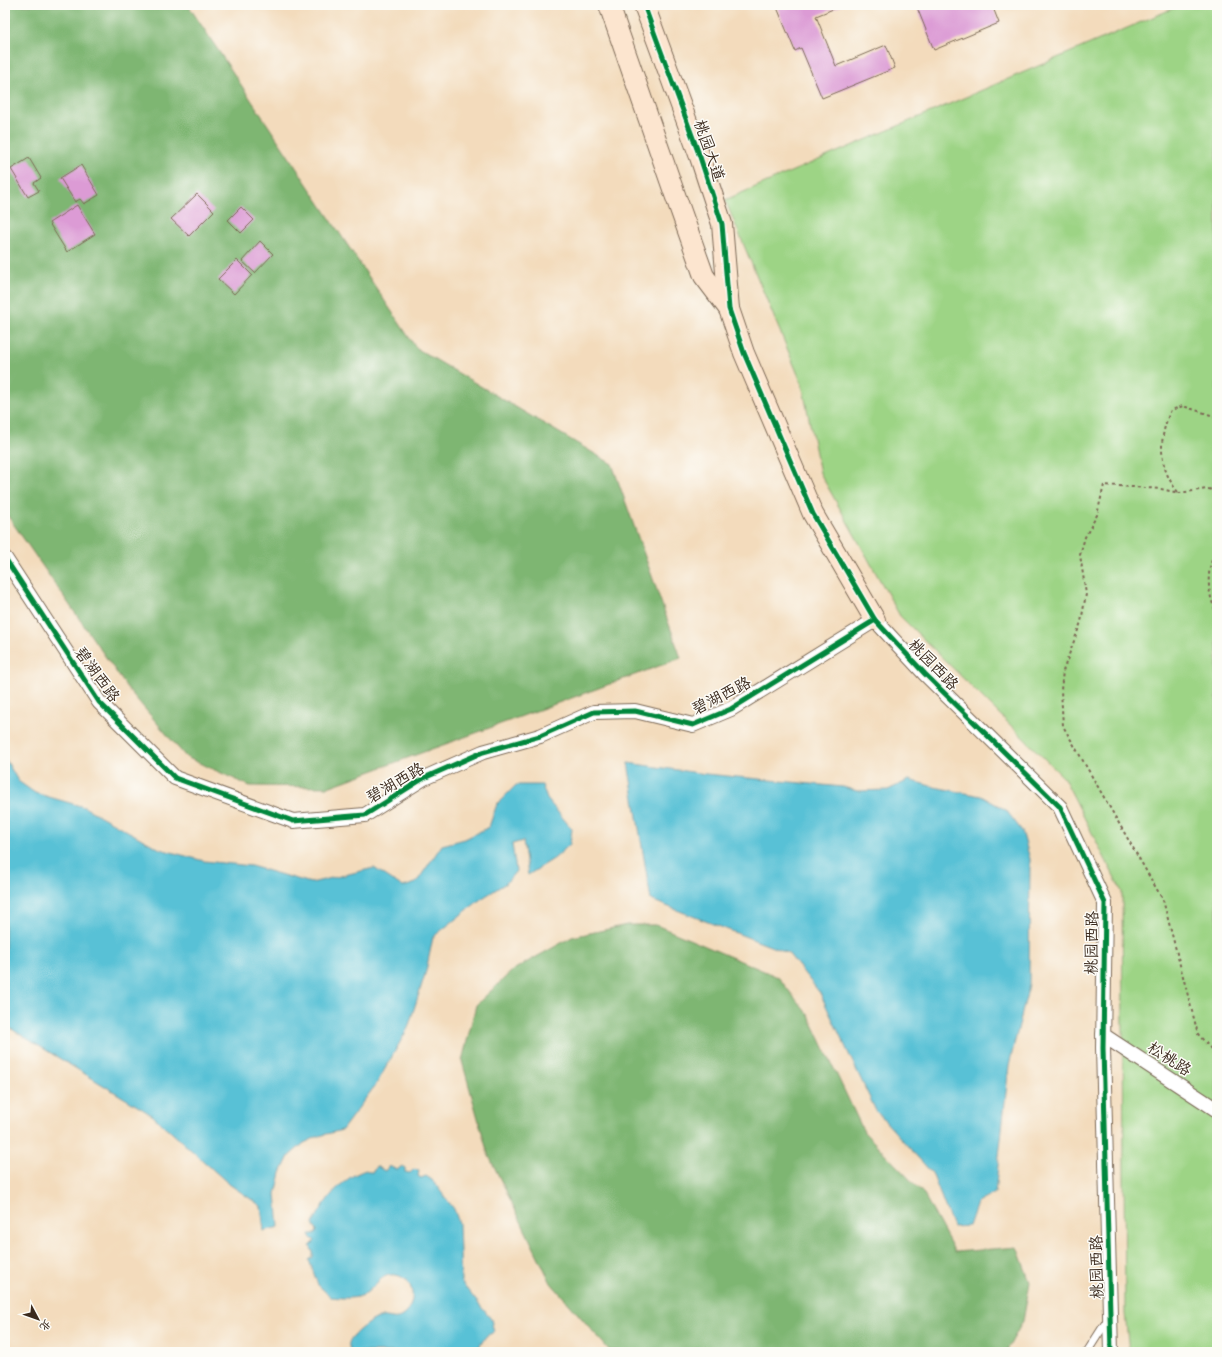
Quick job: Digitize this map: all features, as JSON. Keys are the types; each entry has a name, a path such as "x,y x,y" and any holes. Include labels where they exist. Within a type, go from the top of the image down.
{"street":[{"path":"610,5 672,189 704,276 729,309 744,353 813,514 875,620"},
{"name":"桃园大道","path":"644,5 700,157 722,224 729,309"},
{"name":"碧湖西路","path":"5,558 99,702 175,778 293,821 365,815 424,778 483,752 540,736 594,712 635,711 693,725 731,709 875,620"},
{"name":"桃园西路","path":"875,620 925,674 1060,806 1105,903 1103,1036 1111,1352"},
{"name":"松桃路","path":"1103,1036 1217,1110"}],"lane":[{"path":"1088,1352 1110,1316"}],"path":[{"path":"1179,493 1171,484 1160,444 1165,422 1171,410 1183,406 1217,417"},
{"path":"1217,490 1207,489 1179,493 1161,489 1104,485 1097,515 1085,537 1080,555 1086,594 1080,622 1063,671 1061,690 1063,726 1162,900 1198,1034 1217,1056"},
{"path":"1217,549 1208,573 1211,600 1217,614"}],"green space":[{"path":"5,5 188,5 416,348 612,464 681,658 328,787 250,786 186,757 128,689 5,512"},
{"path":"1181,5 1217,5 1217,1352 1129,1352 1125,1313 1122,892 1064,778 900,616 820,473 802,384 725,200"},
{"path":"627,925 656,925 778,977 809,1016 864,1132 923,1193 955,1252 1017,1247 1030,1282 1023,1321 1006,1352 610,1351 551,1283 488,1154 462,1061 476,1005 513,970 572,937"}],"water":[{"path":"5,758 18,781 35,793 84,807 160,849 204,861 251,866 311,883 374,868 403,887 416,883 442,845 465,839 489,827 497,804 516,785 542,785 547,799 572,829 570,844 555,858 528,875 523,841 512,844 516,871 506,883 481,899 433,937 426,971 408,1028 377,1083 342,1130 319,1136 304,1143 289,1156 281,1173 276,1194 279,1227 264,1231 261,1206 229,1184 152,1115 5,1025"},
{"path":"628,763 706,774 843,787 857,791 888,790 909,780 934,787 981,796 1006,810 1022,831 1030,859 1029,985 1009,1065 995,1193 977,1203 969,1226 953,1227 932,1173 876,1111 820,993 788,953 651,900"},
{"path":"376,1166 385,1171 389,1166 397,1170 402,1166 405,1168 405,1172 410,1173 414,1169 419,1171 418,1176 421,1178 426,1176 432,1180 454,1209 459,1223 461,1282 491,1319 494,1332 486,1336 476,1352 350,1352 349,1344 351,1339 363,1327 378,1318 397,1318 407,1312 412,1300 411,1287 403,1278 396,1275 391,1275 380,1280 370,1290 358,1297 331,1297 318,1285 309,1260 313,1257 313,1252 310,1246 315,1241 310,1237 310,1234 315,1234 317,1230 313,1224 322,1207 334,1191 357,1174 366,1170 373,1172"}],"building":[{"path":"776,5 843,5 816,16 836,66 886,45 895,68 822,98 801,48 795,51"},
{"path":"916,5 992,5 999,23 934,50"},
{"path":"29,158 41,178 34,183 39,191 28,197 11,169"},
{"path":"81,165 99,195 84,204 80,199 75,202 60,178"},
{"path":"197,194 214,211 189,236 171,219"},
{"path":"77,205 95,234 67,252 49,223"},
{"path":"241,207 254,220 241,233 228,220"},
{"path":"260,241 273,254 255,273 242,261"},
{"path":"237,260 252,275 234,294 218,279"}],"cycle path":[{"path":"644,5 700,157 722,224 729,309 744,353 813,514 875,620 925,674 1060,807 1105,903 1103,1048 1111,1352"},
{"path":"5,558 99,702 175,778 293,821 365,815 424,778 483,752 540,736 594,712 635,711 693,725 731,709 875,620"}]}
